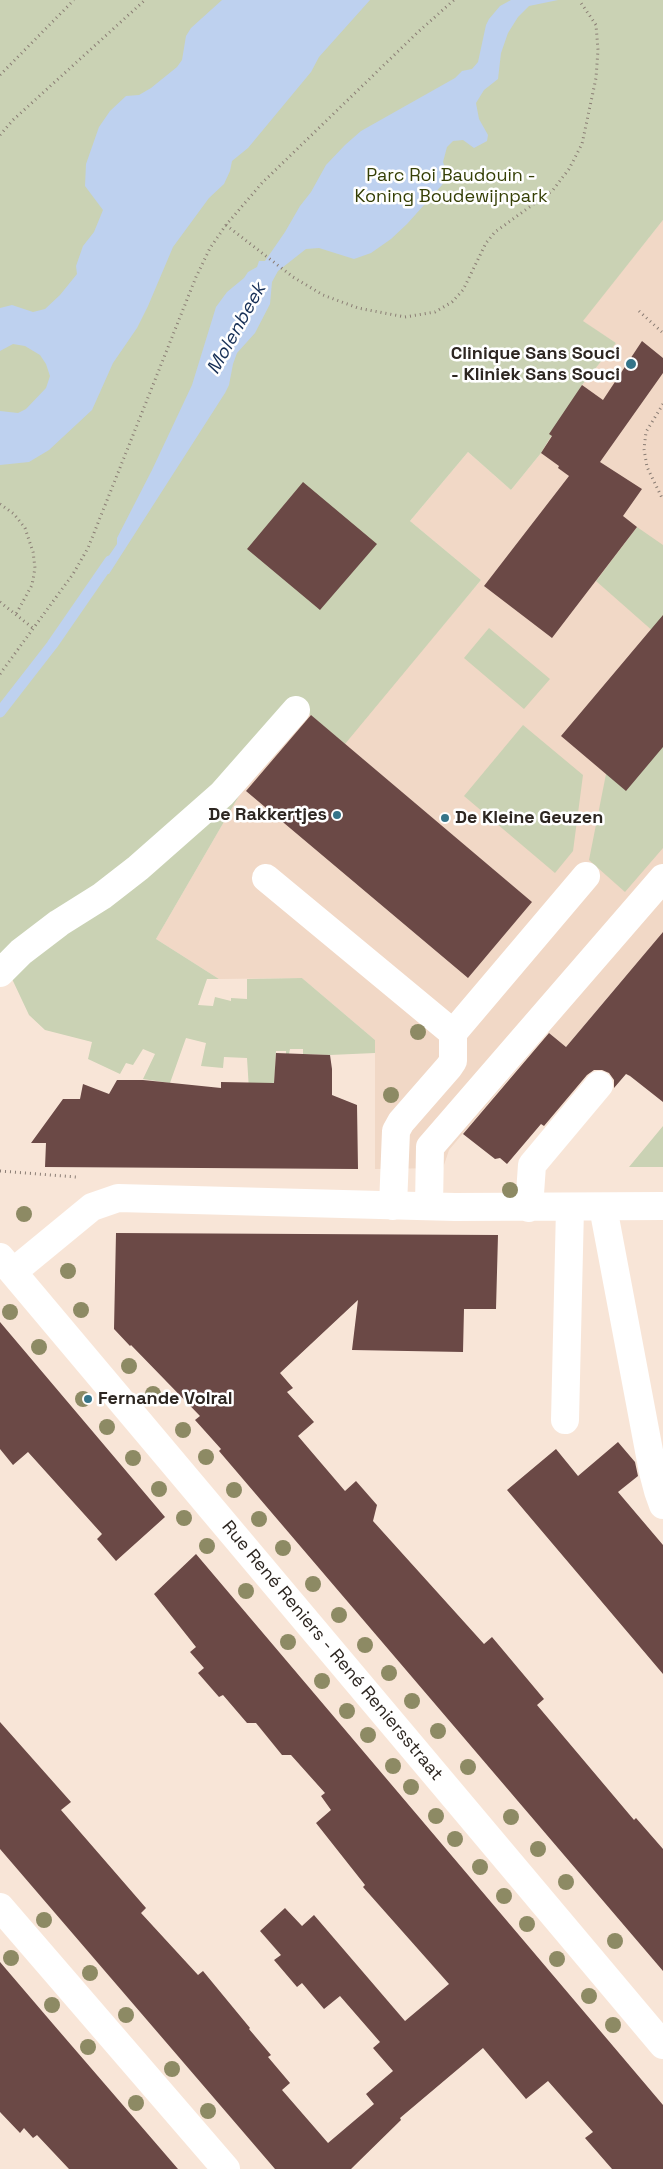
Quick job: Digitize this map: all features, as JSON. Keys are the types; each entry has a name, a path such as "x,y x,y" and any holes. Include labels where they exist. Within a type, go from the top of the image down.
{"street":[{"path":"0,973 21,952 59,923 102,896 152,856 222,794 296,710"},
{"path":"393,1206 396,1131 401,1122 453,1061 453,1033 586,876"},
{"path":"266,878 453,1033"},
{"path":"429,1206 430,1147 663,878"},
{"path":"529,1208 532,1165 599,1085"},
{"path":"7,1265 92,1207 118,1198 529,1208 663,1206"},
{"path":"602,1207 653,1472 663,1505"},
{"path":"565,1420 570,1208"},
{"name":"Rue René Reniers - René Reniersstraat","path":"7,1265 663,2045"},
{"path":"0,1907 226,2169"}],"path":[{"path":"0,76 74,0"},
{"path":"0,135 13,120 145,0"},
{"path":"0,674 73,574 88,548 196,277 210,248 226,225 262,184 418,32 454,0"},
{"path":"226,225 293,277 324,295 358,308 405,317 435,312 452,302 463,290 486,243 495,232 553,190 569,169 582,144 596,78 598,50 596,25 579,0"},
{"path":"639,311 663,333"},
{"path":"663,404 646,432 644,449 647,467 663,500"},
{"path":"0,504 14,514 25,528 33,552 35,568 32,585 16,614"},
{"path":"0,602 34,628"},
{"path":"0,1172 77,1177"}],"shaded area":[{"name":"De Kleine Geuzen","path":"663,220 663,932 658,938 663,943 624,978 566,1047 548,1032 449,1150 443,1168 375,1169 375,1040 302,978 219,979 156,939 243,789 309,713 344,743 481,580 410,521 468,452 511,490 541,453 582,385 616,343 582,321"}],"green space":[{"name":"Parc Roi Baudouin - Koning Boudewijnpark","path":"0,0 663,0 663,220 583,321 616,343 582,385 541,453 511,490 468,452 410,521 481,580 345,744 309,714 243,789 156,939 219,979 207,979 198,1005 213,1006 215,997 231,1001 231,998 247,999 247,979 302,978 375,1040 375,1053 330,1055 303,1054 303,1049 290,1049 289,1054 286,1054 286,1051 276,1051 274,1090 249,1090 247,1058 224,1057 223,1068 201,1066 206,1043 186,1038 170,1083 143,1079 155,1054 143,1049 133,1065 126,1063 120,1074 88,1059 92,1042 45,1030 29,1015 5,964 0,962"},
{"path":"637,527 663,545 663,640 596,581"},
{"path":"489,628 550,679 524,709 464,658"},
{"path":"523,725 583,775 573,851 555,873 464,796"},
{"path":"663,747 663,848 625,892 589,860 606,774"},
{"path":"663,1126 663,1167 629,1167"}],"water":[{"path":"222,0 370,0 319,57 311,72 248,148 232,161 224,184 209,198 173,247 148,306 137,328 113,363 92,410 49,450 29,462 0,465 0,411 18,413 26,409 46,388 50,376 46,364 40,355 25,346 13,344 0,351 0,308 12,305 33,312 45,309 60,295 77,274 76,266 83,246 94,232 103,210 85,186 86,164 99,127 110,111 126,96 139,95 177,67 182,60 186,36 191,28"},
{"path":"511,0 558,0 529,6 518,17 508,33 501,53 498,79 484,90 476,103 479,119 488,135 487,141 474,148 463,140 453,141 447,147 443,162 447,174 442,185 407,224 391,239 371,253 354,259 319,248 306,249 278,271 272,282 270,304 255,333 237,353 229,385 225,393 109,574 102,573 99,570 117,544 117,538 192,385 216,307 227,292 244,278 248,272 257,267 259,261 265,261 311,192 326,165 345,145 361,131 455,78 462,71 472,69 478,62 489,19 500,6"}],"building":[{"path":"642,341 663,358 663,373 600,462 642,489 623,516 637,527 552,638 484,586 569,476 541,453 552,436 549,434 582,385 603,400"},
{"path":"303,482 377,544 320,610 247,549"},
{"path":"663,615 663,747 626,791 561,736"},
{"path":"311,715 532,902 468,978 246,791"},
{"path":"663,932 663,1102 626,1074 614,1088 614,1080 609,1073 602,1070 594,1070 587,1075 544,1126 541,1124 507,1164 500,1158 495,1159 463,1134 549,1033 566,1047"},
{"path":"276,1053 330,1055 332,1095 357,1105 358,1169 45,1167 46,1143 31,1143 63,1099 80,1099 83,1084 109,1094 117,1080 143,1080 221,1088 221,1082 274,1083"},
{"path":"116,1233 498,1235 496,1309 464,1309 463,1352 352,1350 358,1300 280,1373 293,1388 287,1392 314,1422 298,1436 345,1491 356,1481 377,1505 373,1521 484,1644 492,1637 544,1699 537,1705 634,1820 636,1818 663,1849 663,1971 219,1451 221,1449 195,1420 200,1416 114,1329"},
{"path":"0,1322 165,1517 116,1561 97,1539 102,1534 28,1452 13,1465 0,1449"},
{"path":"618,1442 635,1462 638,1476 618,1492 663,1545 663,1674 507,1490 556,1449 578,1476"},
{"path":"196,1554 663,2105 663,2169 612,2169 585,2138 593,2132 548,2081 526,2099 483,2048 400,2118 401,2120 351,2169 275,2169 0,1849 0,1722 71,1802 61,1810 146,1908 141,1913 198,1975 203,1971 250,2028 271,2055 268,2057 290,2083 282,2090 328,2143 374,2104 366,2094 393,2071 373,2048 380,2042 340,1996 324,2009 302,1983 297,1987 274,1960 281,1955 260,1931 285,1908 302,1926 314,1915 405,2021 449,1984 363,1887 365,1885 316,1823 331,1810 321,1796 325,1793 291,1755 282,1755 256,1723 247,1723 223,1695 219,1697 198,1673 204,1668 190,1652 196,1647 154,1594"},
{"path":"0,1962 178,2169 69,2169 37,2135 33,2138 24,2128 20,2133 0,2112"}],"waterway":[{"name":"Molenbeek","path":"0,712 52,645 110,561"}],"place":[{"name":"Clinique Sans Souci - Kliniek Sans Souci","path":"631,364"},
{"name":"De Rakkertjes","path":"337,815"},
{"name":"De Kleine Geuzen","path":"445,818"},
{"name":"Fernande Volral","path":"88,1399"}]}
